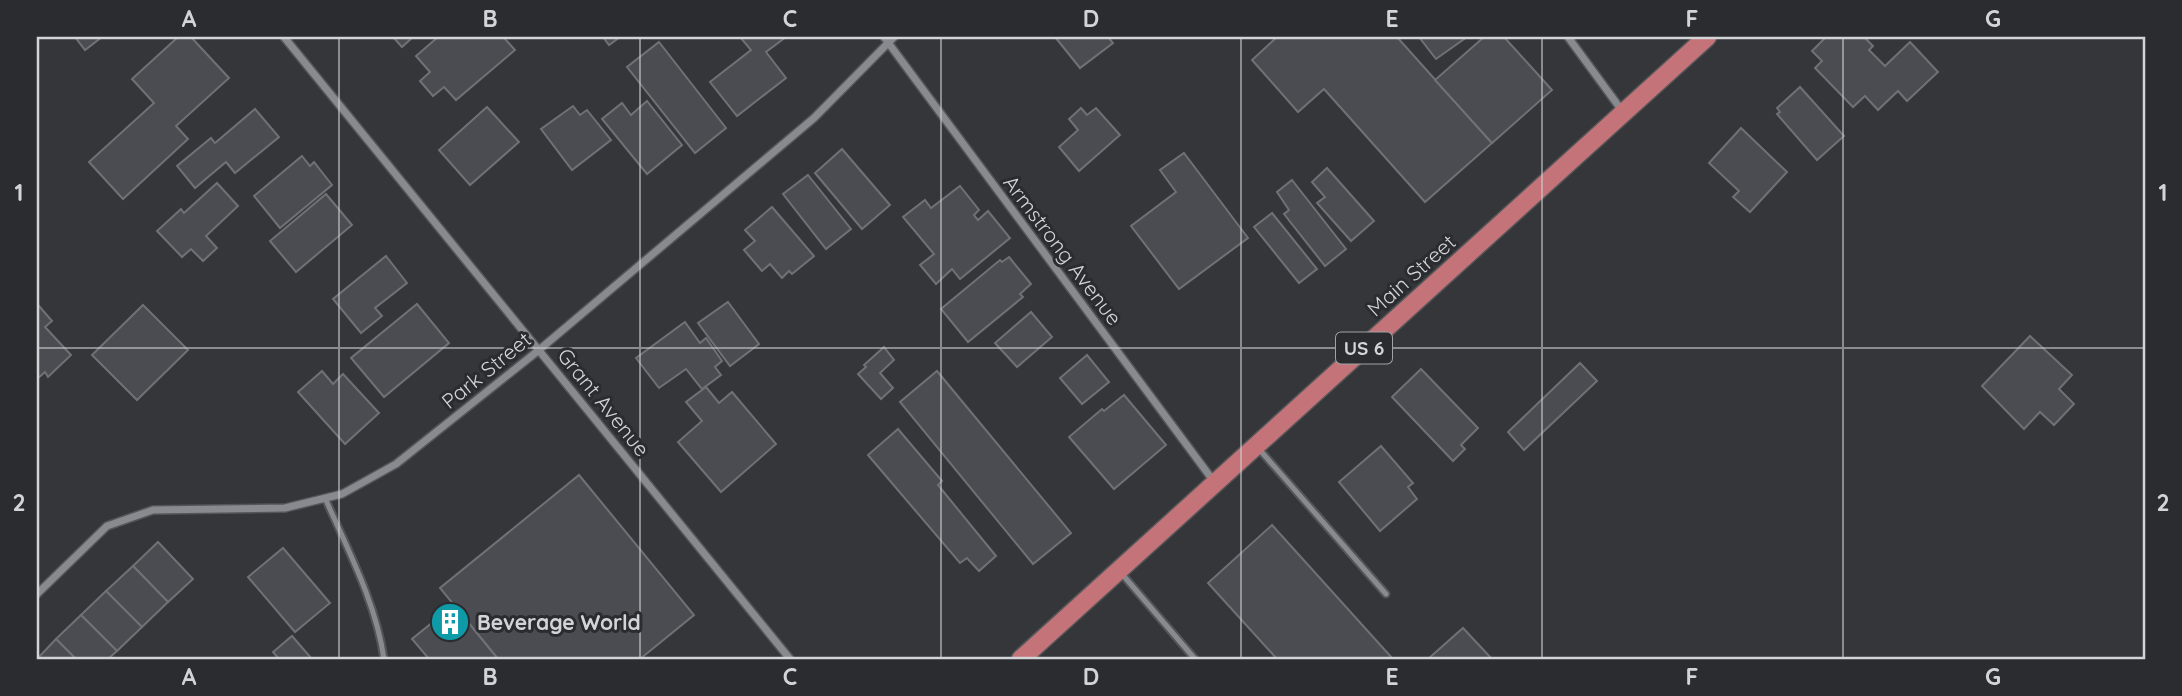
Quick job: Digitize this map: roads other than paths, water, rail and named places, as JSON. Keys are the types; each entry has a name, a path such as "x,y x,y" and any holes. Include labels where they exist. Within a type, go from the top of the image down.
{"main road":[{"name":"Main Street","path":"1021,659 1707,37"}],"street":[{"name":"Grant Avenue","path":"284,37 790,659"},
{"path":"1568,37 1623,113"},
{"name":"Park Street","path":"37,594 107,526 153,510 285,508 342,494 396,464 539,350 814,118 889,39"},
{"name":"Armstrong Avenue","path":"889,39 1215,484"}],"lane":[{"path":"1256,446 1386,594"},
{"path":"325,498 361,580 381,641 384,659"},
{"path":"1119,570 1195,659"}],"place":[{"name":"Beverage World","path":"450,622"}]}
